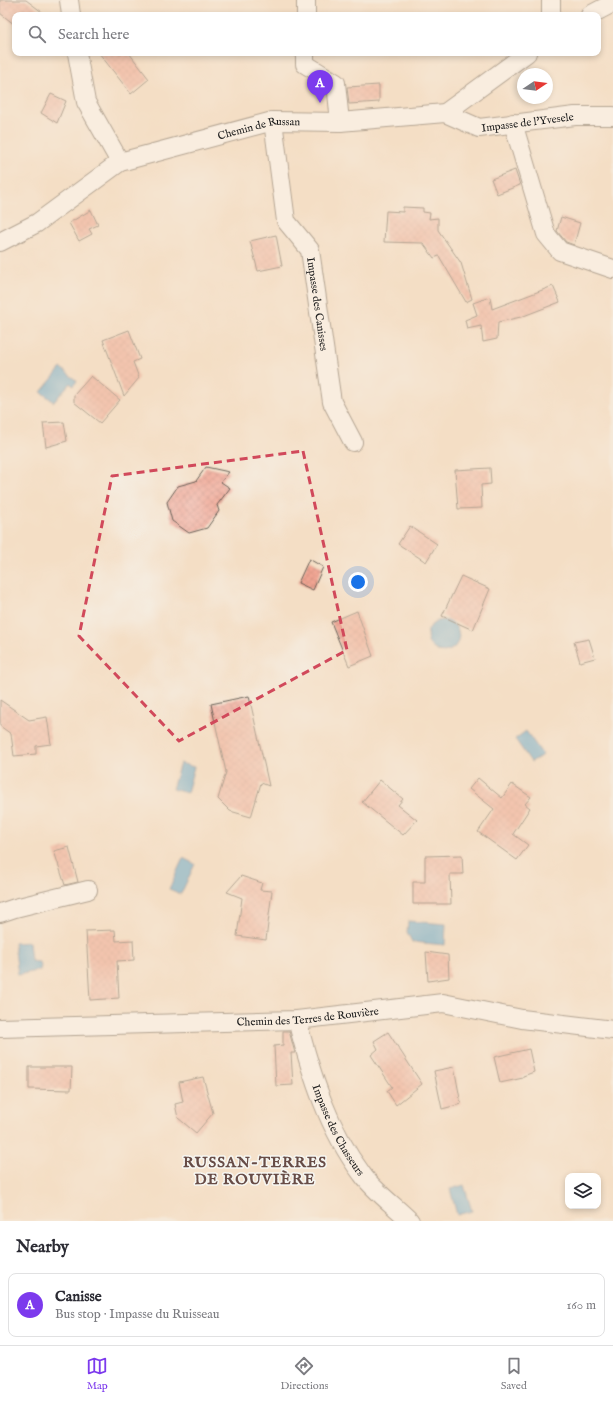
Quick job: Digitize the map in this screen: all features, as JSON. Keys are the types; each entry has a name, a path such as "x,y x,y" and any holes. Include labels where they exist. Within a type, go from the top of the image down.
{"street":[{"path":"69,0 71,12"},
{"path":"306,0 306,12"},
{"path":"551,0 551,12"},
{"path":"596,12 613,3"},
{"path":"78,56 86,102 120,162"},
{"path":"306,56 305,64 336,83 340,122"},
{"path":"445,113 523,56"},
{"name":"Chemin de Russan","path":"0,242 38,223 120,162 273,122 340,122 445,113"},
{"name":"Impasse de l'Yvesele","path":"445,113 479,128 575,116 613,116"},
{"name":"Impasse des Canisses","path":"273,122 286,221 310,250 332,402 353,442"},
{"path":"513,123 546,234 560,251 613,269"},
{"path":"0,913 88,890"},
{"name":"Chemin des Terres de Rouvière","path":"0,1028 297,1020 443,1003 522,1019 613,1030"},
{"name":"Impasse des Chasseurs","path":"297,1020 308,1064 340,1139 362,1175 410,1221"}],"highlighted area":[{"path":"303,451 347,650 179,741 79,636 112,476"}],"water":[{"path":"61,368 77,381 73,386 70,383 54,402 41,392"},
{"path":"440,620 446,620 456,627 459,636 458,642 452,649 446,652 440,652 430,645 427,639 427,633 434,623"},
{"path":"526,731 543,755 531,762 515,739"},
{"path":"180,763 194,767 187,793 172,789"},
{"path":"183,858 195,864 181,894 169,889"},
{"path":"408,921 446,924 445,945 412,942 407,932"},
{"path":"29,942 31,961 39,962 41,966 40,970 18,975 14,943"},
{"path":"464,1185 472,1211 457,1215 450,1189"}],"building":[{"path":"0,0 26,0 42,12 12,12 12,23 0,13"},
{"path":"101,56 131,56 149,79 131,94"},
{"path":"379,85 379,102 349,104 347,87"},
{"path":"51,94 66,101 57,123 41,113"},
{"path":"515,170 520,185 497,194 491,179"},
{"path":"403,207 423,208 423,212 430,213 429,219 438,218 438,230 461,263 472,299 466,302 439,256 434,258 423,243 384,242 386,211 403,212"},
{"path":"91,210 98,225 89,229 92,234 79,241 69,223"},
{"path":"561,217 580,223 574,245 566,242 557,231"},
{"path":"276,235 282,266 258,271 250,241"},
{"path":"553,286 560,302 521,317 498,322 497,339 483,342 481,326 467,329 465,320 477,315 473,303 490,297 492,309"},
{"path":"129,330 140,359 133,362 139,378 124,396 103,340"},
{"path":"91,376 120,400 100,423 74,402 74,395"},
{"path":"64,422 67,441 46,447 43,423"},
{"path":"206,467 229,472 221,482 230,488 217,505 219,511 207,528 189,533 172,521 167,502 178,486 196,481"},
{"path":"490,468 491,484 481,485 482,508 458,509 455,470"},
{"path":"410,526 437,544 426,562 398,544"},
{"path":"309,559 323,567 313,590 298,583"},
{"path":"461,576 490,589 473,630 442,616"},
{"path":"357,611 373,656 349,666 331,622"},
{"path":"589,639 595,658 580,662 574,642"},
{"path":"249,696 269,786 261,783 251,817 230,811 218,799 226,772 211,704"},
{"path":"0,700 29,720 47,717 51,744 36,746 36,754 14,756 11,734 0,726"},
{"path":"478,778 502,798 512,784 531,797 525,804 530,808 513,834 528,845 517,860 478,832 494,809 469,789"},
{"path":"380,780 403,799 398,805 417,820 403,835 362,802"},
{"path":"69,847 78,882 65,885 54,851"},
{"path":"462,855 463,874 450,874 451,904 413,904 413,882 425,882 425,856"},
{"path":"241,876 262,883 260,890 272,891 266,940 237,936 242,898 227,892"},
{"path":"115,930 116,941 133,940 134,960 117,961 119,998 90,1000 86,931"},
{"path":"426,952 448,955 449,978 428,981"},
{"path":"283,1031 289,1031 295,1053 291,1053 293,1085 276,1086 274,1046 283,1045"},
{"path":"388,1032 422,1084 396,1105 387,1091 392,1087 371,1055 378,1049 374,1041"},
{"path":"529,1049 534,1072 523,1076 523,1078 500,1083 494,1057"},
{"path":"29,1067 72,1067 71,1090 29,1089"},
{"path":"454,1067 461,1104 442,1109 434,1071"},
{"path":"203,1077 213,1113 196,1133 178,1118 175,1104 183,1102 179,1082"}],"place":[{"name":"Canisse","path":"320,103"}],"district":[{"name":"RUSSAN-TERRES DE ROUVIÈRE","path":"255,1170"}]}
